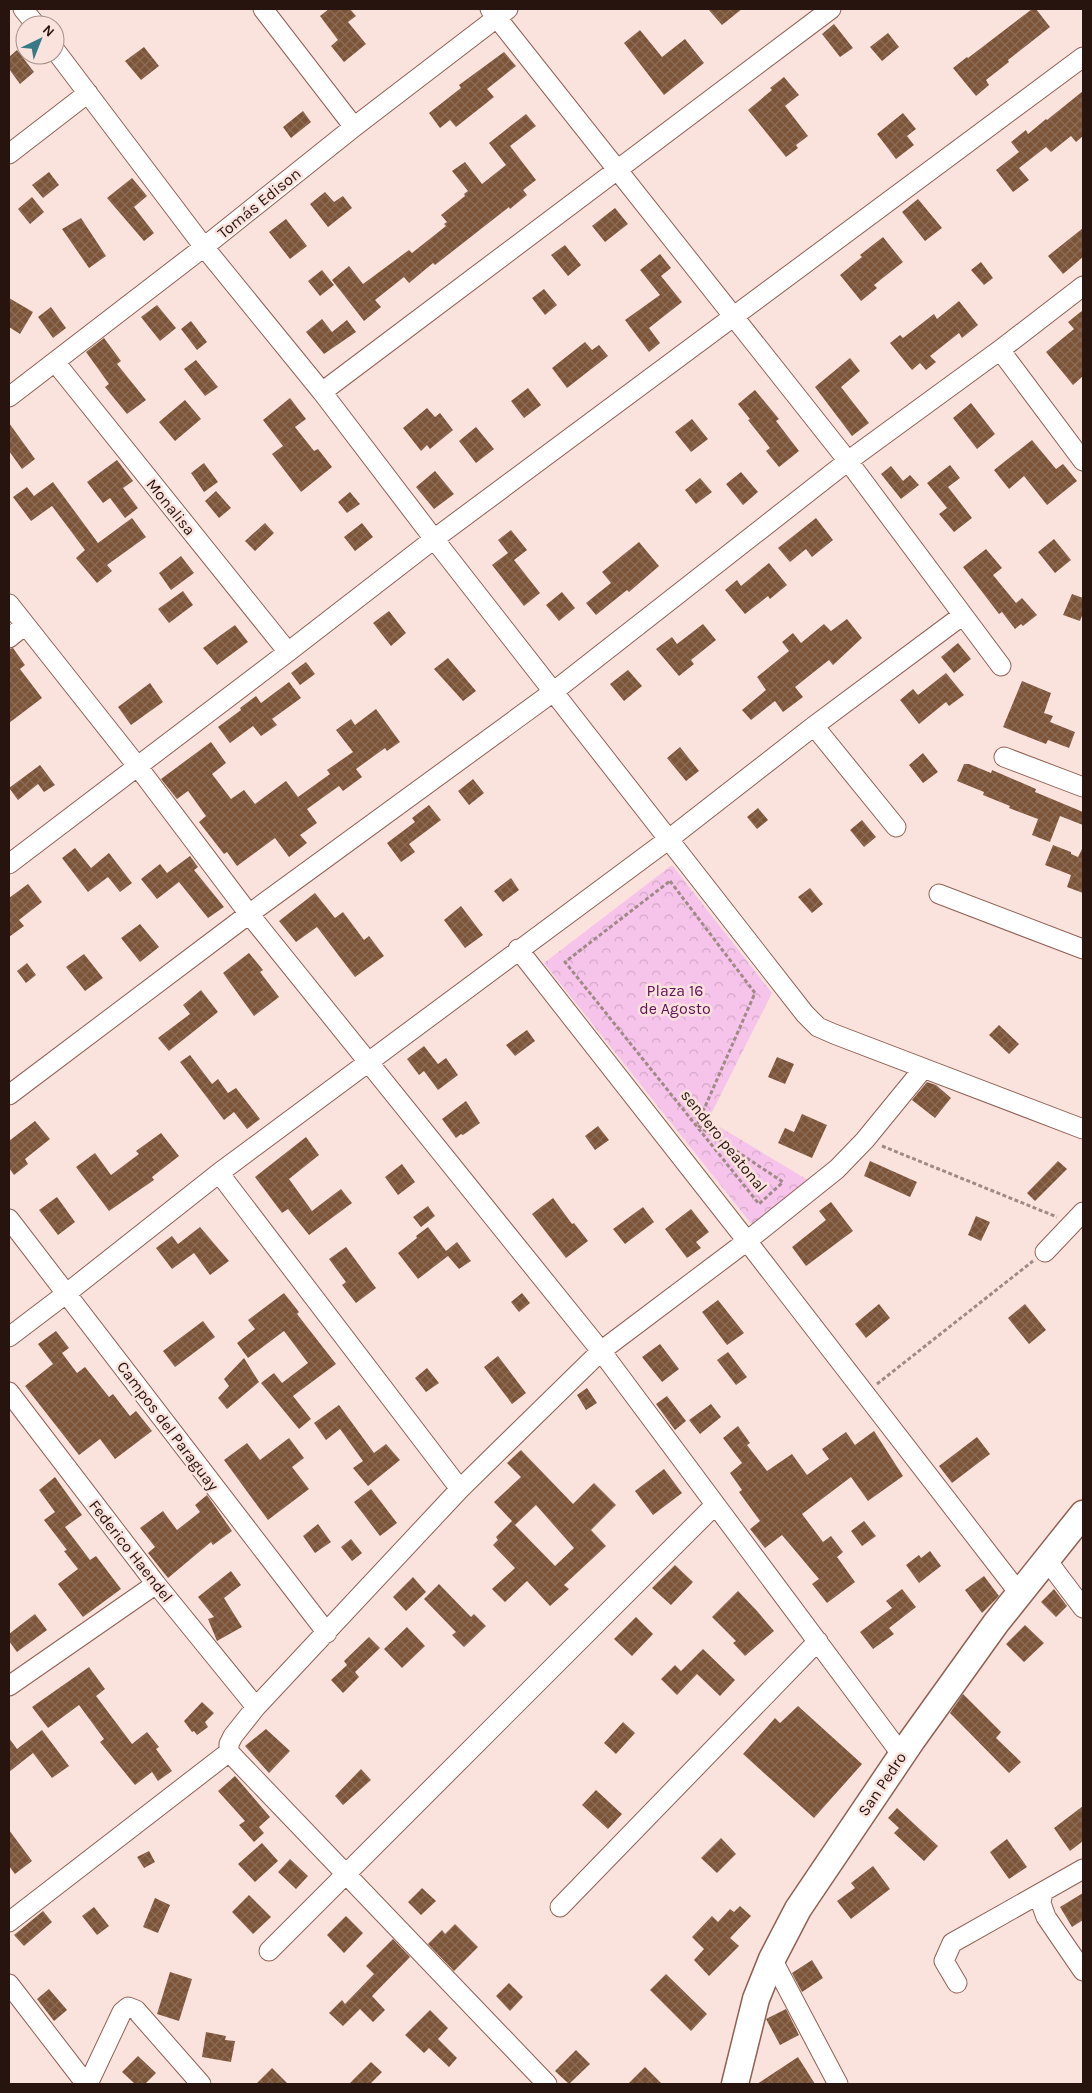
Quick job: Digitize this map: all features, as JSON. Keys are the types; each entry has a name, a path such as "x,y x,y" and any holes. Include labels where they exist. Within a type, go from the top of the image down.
{"main road":[{"name":"San Pedro","path":"735,2084 756,1998 772,1959 798,1909 902,1755 1019,1593 1083,1514"}],"street":[{"path":"263,9 354,127"},
{"path":"322,392 831,9"},
{"path":"498,12 733,318 848,461 1001,666"},
{"name":"Tomás Edison","path":"9,397 204,248 498,12"},
{"path":"9,864 434,540 1083,57"},
{"path":"65,63 204,248 322,392 434,540 805,1014 818,1027 1083,1129"},
{"path":"9,154 88,93"},
{"path":"9,1095 249,914 553,692 848,461 1000,350 1083,286"},
{"path":"1000,350 1083,461"},
{"name":"Monalisa","path":"55,362 288,652"},
{"path":"9,604 138,767 249,914 369,1060 601,1351 902,1755"},
{"path":"9,1337 219,1173 669,839 814,726 963,615"},
{"path":"9,638 25,625"},
{"path":"814,726 896,827"},
{"path":"1004,757 1083,787"},
{"path":"939,894 1083,949"},
{"path":"518,950 747,1241 1019,1593"},
{"path":"547,2084 229,1752 229,1744 256,1707 460,1489 601,1351 747,1241 837,1169 866,1140 923,1069"},
{"path":"219,1173 460,1489"},
{"path":"1045,1252 1078,1218"},
{"name":"Campos del Paraguay","path":"9,1219 327,1633"},
{"name":"Federico Haendel","path":"9,1392 156,1584 256,1707"},
{"path":"270,1950 715,1505"},
{"path":"1046,1559 1083,1608"},
{"path":"9,1685 156,1584"},
{"path":"560,1907 818,1641"},
{"path":"9,1922 229,1752"},
{"path":"957,1983 944,1961 952,1943 1083,1869"},
{"path":"1043,1892 1041,1903 1046,1917 1083,1971"},
{"path":"772,1959 838,2084"},
{"path":"9,1984 87,2084 122,2012 128,2007 136,2010 201,2084"}],"path":[{"name":"sendero peatonal","path":"670,881 755,993 697,1125 783,1182 759,1204 565,962 670,881"},
{"path":"866,1140 1078,1218"},
{"path":"865,1394 1045,1252"}],"green space":[{"name":"Plaza 16 de Agosto","path":"672,865 772,993 708,1120 808,1180 753,1226 544,963"}],"building":[{"path":"329,9 350,9 356,16 348,22 366,44 344,62 331,46 338,40 320,16"},
{"path":"708,9 742,9 722,25"},
{"path":"1032,9 1036,9 1050,27 986,80 989,85 976,96 953,68"},
{"path":"834,24 853,48 840,57 822,34"},
{"path":"640,30 662,57 685,39 704,63 664,95 624,43"},
{"path":"888,33 899,47 882,61 870,47"},
{"path":"144,47 159,66 141,80 125,61"},
{"path":"15,52 15,65 29,65 34,72 20,84 9,69 9,57"},
{"path":"504,52 516,66 487,89 494,97 456,127 450,120 440,128 429,113 461,88 459,85"},
{"path":"784,77 799,95 785,106 808,136 796,145 798,148 786,157 748,110"},
{"path":"1083,91 1083,136 1076,142 1071,136 1051,152 1046,147 1019,168 1029,180 1013,192 996,170 1019,152 1011,142 1026,130 1028,134"},
{"path":"303,111 311,122 291,138 283,127"},
{"path":"903,113 916,129 907,136 914,145 896,159 877,134"},
{"path":"526,114 536,126 510,146 536,180 523,190 527,195 435,265 433,263 409,283 404,277 375,300 381,307 364,321 332,280 349,266 363,284 409,250 412,253 446,226 444,224 447,222 441,215 465,196 464,194 468,191 452,171 465,162 482,184 506,165 489,143"},
{"path":"49,172 59,185 43,198 32,185"},
{"path":"132,178 147,196 134,207 154,233 144,241 107,198"},
{"path":"325,192 334,202 343,196 352,208 328,227 310,204"},
{"path":"32,197 44,212 30,224 18,209"},
{"path":"918,199 942,228 925,241 902,212"},
{"path":"615,208 628,224 605,242 592,226"},
{"path":"81,218 106,256 89,268 62,229"},
{"path":"286,219 307,246 290,259 269,232"},
{"path":"1083,228 1083,257 1063,274 1048,256"},
{"path":"883,237 903,262 874,285 877,288 861,301 840,275 862,257 860,255"},
{"path":"565,245 581,265 568,276 551,255"},
{"path":"660,254 671,268 661,276 682,302 649,328 660,343 649,352 625,320 660,295 640,270"},
{"path":"981,262 993,278 984,285 971,270"},
{"path":"322,270 334,285 320,296 308,281"},
{"path":"544,289 557,305 545,315 532,298"},
{"path":"9,298 33,312 20,334 9,327"},
{"path":"959,301 978,325 962,338 959,333 930,356 936,362 926,370 920,363 912,370 890,343 900,335 903,338 934,314 937,319"},
{"path":"157,305 176,328 160,341 141,317"},
{"path":"51,307 66,328 53,338 38,317"},
{"path":"1083,310 1083,376 1073,385 1046,352 1074,329 1068,322"},
{"path":"322,319 332,332 347,320 356,332 324,354 306,332"},
{"path":"191,321 207,342 197,350 181,329"},
{"path":"104,338 121,361 117,364 146,400 127,414 105,387 109,384 86,352"},
{"path":"585,342 592,350 599,345 608,356 567,388 552,368"},
{"path":"850,358 860,371 841,387 869,423 852,436 815,387"},
{"path":"196,360 218,387 205,396 184,369"},
{"path":"528,388 541,405 524,418 511,401"},
{"path":"755,390 779,419 776,421 799,451 779,467 766,451 770,448 738,404"},
{"path":"290,398 306,419 295,427 314,451 318,449 332,467 301,492 272,454 283,446 263,420"},
{"path":"185,400 201,419 175,441 159,422"},
{"path":"971,403 995,434 977,449 953,418"},
{"path":"427,408 435,417 440,413 453,430 430,449 427,445 421,451 403,428"},
{"path":"692,419 708,439 691,452 675,432"},
{"path":"9,423 35,459 22,469 9,451"},
{"path":"476,427 494,449 476,463 459,441"},
{"path":"1032,440 1056,469 1063,464 1077,481 1047,505 1024,476 1009,489 994,470"},
{"path":"117,460 133,481 123,488 138,508 125,518 110,498 103,503 87,482"},
{"path":"204,463 218,482 204,492 191,473"},
{"path":"950,465 960,478 948,487 972,518 954,532 939,514 947,508 927,483"},
{"path":"891,466 903,481 910,475 919,485 901,499 881,474"},
{"path":"435,471 454,494 434,509 416,487"},
{"path":"741,472 758,492 743,505 726,484"},
{"path":"700,478 712,492 696,504 685,490"},
{"path":"53,482 98,543 132,518 146,537 107,565 112,571 97,583 76,558 85,550 52,506 31,521 13,497 27,487 34,496"},
{"path":"216,491 231,508 219,518 205,501"},
{"path":"350,492 360,504 347,513 338,502"},
{"path":"816,518 833,540 812,557 806,549 790,562 778,548"},
{"path":"265,523 274,533 255,551 245,541"},
{"path":"362,523 373,537 355,551 344,537"},
{"path":"511,530 527,550 514,560 540,593 524,606 492,565 508,553 498,540"},
{"path":"1054,539 1071,560 1055,573 1038,552"},
{"path":"639,542 659,566 629,592 627,590 596,615 586,603 611,583 602,572"},
{"path":"986,549 1002,568 993,575 1016,603 1022,598 1037,615 1023,626 1021,624 1015,629 1002,612 999,614 963,567"},
{"path":"181,556 194,573 171,590 159,573"},
{"path":"769,563 787,585 770,599 768,596 745,614 725,590 737,580 741,586"},
{"path":"183,591 193,605 169,623 158,609"},
{"path":"562,592 575,608 559,621 546,605"},
{"path":"1072,594 1083,598 1083,613 1080,621 1063,615"},
{"path":"389,611 406,633 391,646 373,623"},
{"path":"847,619 862,638 833,665 829,660 795,687 803,697 783,712 775,701 751,720 742,710 766,690 757,677 789,651 782,642 793,633 801,643 824,624 831,631"},
{"path":"703,624 716,640 691,660 694,664 679,676 656,649 672,637 677,644"},
{"path":"235,625 248,642 217,665 203,648"},
{"path":"958,643 971,659 954,673 941,657"},
{"path":"13,648 25,665 20,669 42,698 9,723 9,649"},
{"path":"448,658 476,691 463,701 434,669"},
{"path":"306,662 315,674 300,685 291,673"},
{"path":"628,670 642,686 624,701 610,684"},
{"path":"946,673 964,695 949,706 946,702 919,724 900,700 913,689 918,695"},
{"path":"1022,681 1051,693 1044,713 1053,716 1050,722 1075,732 1069,748 1048,740 1046,744 1003,727"},
{"path":"289,682 301,698 272,719 277,725 261,736 253,726 230,743 218,727 256,696 261,703"},
{"path":"150,683 163,702 131,725 118,707"},
{"path":"376,709 400,742 387,751 385,748 356,769 362,777 343,791 339,786 307,809 317,823 300,835 307,843 289,857 275,838 237,866 227,852 224,854 199,822 206,816 188,791 177,799 161,779 211,742 226,763 212,774 231,799 244,790 255,804 286,781 298,797 330,774 327,770 353,752 336,730 351,719 355,725"},
{"path":"680,747 699,771 686,781 667,758"},
{"path":"923,753 938,772 923,783 909,765"},
{"path":"964,764 969,764 991,773 992,770 1036,789 1035,792 1083,812 1083,825 1060,816 1050,842 1032,835 1038,819 1009,808 1010,806 983,795 984,792 957,781"},
{"path":"40,765 55,785 44,792 38,784 18,800 9,788"},
{"path":"473,779 484,793 469,805 458,791"},
{"path":"429,805 441,820 409,844 415,852 401,862 387,843 415,822 412,818"},
{"path":"758,808 768,820 757,829 747,817"},
{"path":"862,820 876,837 864,847 850,830"},
{"path":"1053,845 1078,857 1083,847 1083,893 1067,887 1071,875 1045,865"},
{"path":"75,848 91,868 109,853 132,883 120,892 108,877 88,892 62,858"},
{"path":"190,856 198,867 194,870 224,907 208,918 179,882 157,899 141,879 160,864 167,873"},
{"path":"511,878 519,890 503,902 494,891"},
{"path":"28,884 42,902 19,920 24,926 9,937 9,898"},
{"path":"810,888 823,904 812,913 798,897"},
{"path":"315,893 335,918 343,912 364,940 369,936 384,956 355,977 317,927 296,942 279,921"},
{"path":"461,906 483,935 465,948 444,920"},
{"path":"140,924 159,947 140,962 121,938"},
{"path":"249,953 263,970 260,972 279,997 254,1016 223,973"},
{"path":"84,954 103,978 85,991 66,967"},
{"path":"27,963 36,975 26,983 17,971"},
{"path":"201,990 218,1012 169,1051 158,1038 190,1014 183,1005"},
{"path":"999,1025 1019,1044 1009,1054 989,1035"},
{"path":"527,1030 535,1041 515,1056 506,1045"},
{"path":"424,1046 438,1064 446,1058 458,1075 438,1090 424,1071 419,1075 407,1059"},
{"path":"190,1055 212,1084 218,1079 228,1093 236,1088 260,1119 247,1129 234,1112 224,1120 180,1062"},
{"path":"777,1057 794,1064 785,1084 768,1077"},
{"path":"927,1082 936,1085 951,1098 935,1118 912,1100"},
{"path":"466,1101 480,1123 456,1138 442,1119"},
{"path":"802,1114 827,1125 812,1158 778,1143 785,1128 794,1132"},
{"path":"35,1121 50,1139 25,1159 28,1164 14,1175 9,1168 9,1141"},
{"path":"598,1126 609,1140 595,1150 585,1136"},
{"path":"161,1133 179,1156 152,1177 154,1180 109,1211 76,1167 95,1153 111,1175 139,1154 136,1151"},
{"path":"306,1137 319,1155 289,1179 312,1211 341,1189 352,1203 309,1235 288,1209 282,1213 255,1177"},
{"path":"870,1161 917,1182 910,1197 864,1176"},
{"path":"1058,1161 1067,1169 1035,1201 1027,1193"},
{"path":"402,1164 415,1182 398,1195 385,1177"},
{"path":"57,1197 75,1222 58,1235 39,1210"},
{"path":"553,1198 572,1224 574,1223 588,1241 566,1258 532,1214"},
{"path":"831,1202 853,1231 806,1266 792,1247 826,1220 819,1211"},
{"path":"428,1206 435,1216 421,1227 413,1217"},
{"path":"643,1207 654,1222 625,1244 613,1229"},
{"path":"691,1209 709,1232 696,1242 701,1248 687,1258 665,1229"},
{"path":"976,1216 990,1222 981,1241 968,1235"},
{"path":"200,1227 229,1261 210,1275 194,1253 172,1269 156,1248 172,1236 178,1244"},
{"path":"428,1227 446,1251 457,1242 471,1261 459,1269 448,1256 418,1279 398,1253"},
{"path":"346,1247 376,1288 356,1303 342,1285 346,1282 329,1259"},
{"path":"284,1293 299,1312 297,1314 336,1364 293,1396 311,1419 299,1429 261,1383 274,1373 282,1383 308,1363 284,1331 248,1358 237,1343 255,1329 248,1320"},
{"path":"522,1293 530,1303 519,1312 511,1302"},
{"path":"718,1300 744,1333 727,1345 702,1312"},
{"path":"879,1304 890,1318 866,1338 855,1324"},
{"path":"1025,1304 1046,1330 1029,1344 1008,1318"},
{"path":"203,1321 215,1337 175,1367 163,1351"},
{"path":"56,1331 69,1348 62,1353 77,1373 85,1367 109,1397 113,1394 130,1416 136,1411 152,1431 115,1459 100,1439 79,1455 25,1386 53,1364 38,1344"},
{"path":"660,1344 679,1369 662,1382 642,1357"},
{"path":"728,1352 747,1377 736,1385 717,1360"},
{"path":"498,1356 526,1393 512,1404 484,1367"},
{"path":"244,1358 259,1382 227,1409 218,1398 229,1386 224,1379"},
{"path":"427,1368 439,1383 426,1392 415,1378"},
{"path":"587,1388 597,1403 586,1410 577,1395"},
{"path":"667,1396 686,1421 675,1430 656,1404"},
{"path":"711,1404 721,1417 700,1434 689,1420"},
{"path":"339,1405 374,1453 386,1444 400,1460 368,1486 353,1468 363,1461 340,1429 326,1440 314,1423"},
{"path":"738,1426 750,1443 747,1445 767,1471 792,1454 807,1475 829,1459 822,1449 846,1432 855,1445 874,1431 903,1476 868,1501 851,1477 802,1514 823,1542 831,1536 843,1552 837,1557 855,1582 827,1603 812,1584 819,1579 782,1535 765,1548 750,1529 760,1521 739,1492 742,1490 730,1473 742,1463 723,1438"},
{"path":"977,1437 990,1454 952,1483 939,1466"},
{"path":"289,1438 304,1458 292,1467 309,1489 268,1520 224,1460 247,1443 260,1460"},
{"path":"521,1450 573,1504 594,1483 616,1505 591,1530 606,1546 564,1585 569,1589 550,1606 527,1581 505,1602 492,1589 515,1568 493,1545 498,1540 496,1537 512,1521 494,1502 521,1477 507,1463","holes":["536,1505 574,1548 555,1566 515,1525"]},
{"path":"664,1469 682,1493 653,1515 635,1491"},
{"path":"55,1477 82,1515 65,1527 90,1560 96,1556 121,1589 83,1617 58,1584 78,1569 64,1551 67,1550 44,1520 55,1512 39,1490"},
{"path":"371,1489 397,1523 380,1536 354,1502"},
{"path":"207,1495 232,1531 213,1545 211,1542 168,1578 148,1553 155,1547 140,1528 163,1511 177,1530 200,1512 195,1505"},
{"path":"864,1521 876,1536 862,1546 851,1531"},
{"path":"318,1524 331,1542 315,1553 303,1536"},
{"path":"351,1539 362,1553 352,1561 341,1547"},
{"path":"930,1551 941,1566 919,1583 906,1565 919,1555 921,1558"},
{"path":"675,1565 693,1582 671,1605 652,1588"},
{"path":"231,1571 241,1585 224,1598 242,1627 217,1641 208,1619 214,1617 198,1597"},
{"path":"984,1576 999,1596 982,1613 965,1590"},
{"path":"413,1577 426,1592 406,1611 393,1597"},
{"path":"439,1584 471,1617 474,1614 486,1626 464,1647 452,1635 456,1632 424,1599"},
{"path":"902,1589 916,1607 889,1628 894,1634 873,1649 860,1632 892,1608 886,1601"},
{"path":"1054,1589 1067,1606 1056,1617 1041,1602"},
{"path":"738,1591 774,1631 745,1656 733,1643 736,1641 712,1617"},
{"path":"35,1614 47,1630 17,1652 9,1641 9,1634"},
{"path":"636,1617 653,1634 632,1656 614,1639"},
{"path":"1025,1625 1044,1643 1024,1662 1006,1644"},
{"path":"407,1627 425,1646 402,1668 384,1649"},
{"path":"369,1637 380,1648 355,1672 359,1677 343,1693 331,1680 347,1665 344,1661"},
{"path":"703,1649 735,1680 720,1696 697,1674 677,1695 661,1679 675,1665 681,1671"},
{"path":"89,1667 105,1689 96,1696 132,1744 147,1732 159,1747 156,1749 172,1771 158,1781 152,1772 135,1785 100,1742 104,1739 79,1705 48,1728 32,1707"},
{"path":"963,1694 1001,1732 996,1738 1021,1762 1009,1773 950,1713"},
{"path":"202,1702 214,1713 205,1722 208,1727 197,1735 194,1731 192,1732 184,1721"},
{"path":"798,1706 862,1764 814,1818 743,1754 775,1718 780,1723"},
{"path":"623,1722 635,1733 616,1754 604,1743"},
{"path":"266,1729 290,1751 269,1773 245,1746"},
{"path":"42,1730 69,1766 52,1778 33,1753 9,1772 9,1738 17,1749"},
{"path":"361,1769 371,1780 343,1805 335,1796"},
{"path":"235,1776 270,1817 259,1827 264,1833 254,1842 239,1825 245,1821 218,1791"},
{"path":"596,1790 622,1814 608,1829 582,1805"},
{"path":"1083,1806 1083,1841 1070,1851 1054,1828"},
{"path":"897,1808 938,1846 924,1861 894,1833 899,1828 888,1818"},
{"path":"9,1830 32,1861 15,1874 9,1866"},
{"path":"721,1838 736,1854 717,1873 701,1858"},
{"path":"1007,1839 1027,1867 1009,1879 990,1852"},
{"path":"262,1843 278,1861 255,1882 238,1864"},
{"path":"149,1851 155,1862 144,1868 137,1857"},
{"path":"290,1859 308,1876 296,1889 278,1872"},
{"path":"873,1866 890,1889 851,1919 837,1901 855,1888 851,1883"},
{"path":"422,1888 436,1901 421,1915 408,1902"},
{"path":"1083,1893 1083,1920 1072,1927 1060,1907"},
{"path":"249,1895 271,1917 253,1934 232,1912"},
{"path":"155,1898 170,1905 158,1933 143,1927"},
{"path":"740,1906 751,1916 730,1938 739,1946 709,1976 694,1960 704,1949 692,1937 712,1916 718,1922 730,1909 734,1912"},
{"path":"94,1907 109,1926 97,1935 82,1916"},
{"path":"43,1911 52,1922 24,1946 14,1935"},
{"path":"346,1916 363,1933 344,1953 327,1935"},
{"path":"455,1924 478,1947 454,1971 428,1944 442,1930 445,1934"},
{"path":"393,1939 410,1957 372,1996 385,2010 373,2022 360,2009 343,2026 329,2013 342,2000 345,2004 374,1974 366,1966"},
{"path":"812,1960 823,1978 802,1992 792,1973"},
{"path":"170,1972 192,1979 179,2021 157,2014"},
{"path":"666,1974 707,2014 691,2031 650,1990"},
{"path":"509,1983 523,1997 510,2011 496,1996"},
{"path":"49,1989 67,2010 54,2021 37,1999"},
{"path":"786,2009 799,2035 780,2045 766,2019"},
{"path":"430,2010 448,2028 438,2039 457,2058 449,2067 429,2048 424,2053 405,2035"},
{"path":"206,2032 226,2036 225,2040 235,2041 231,2062 202,2057"},
{"path":"576,2050 590,2064 569,2084 555,2071"},
{"path":"138,2056 156,2073 145,2084 135,2084 122,2072"},
{"path":"798,2057 815,2084 757,2084"},
{"path":"371,2062 382,2072 370,2084 349,2084"},
{"path":"645,2067 662,2084 628,2084"},
{"path":"272,2068 288,2084 256,2084"}]}
